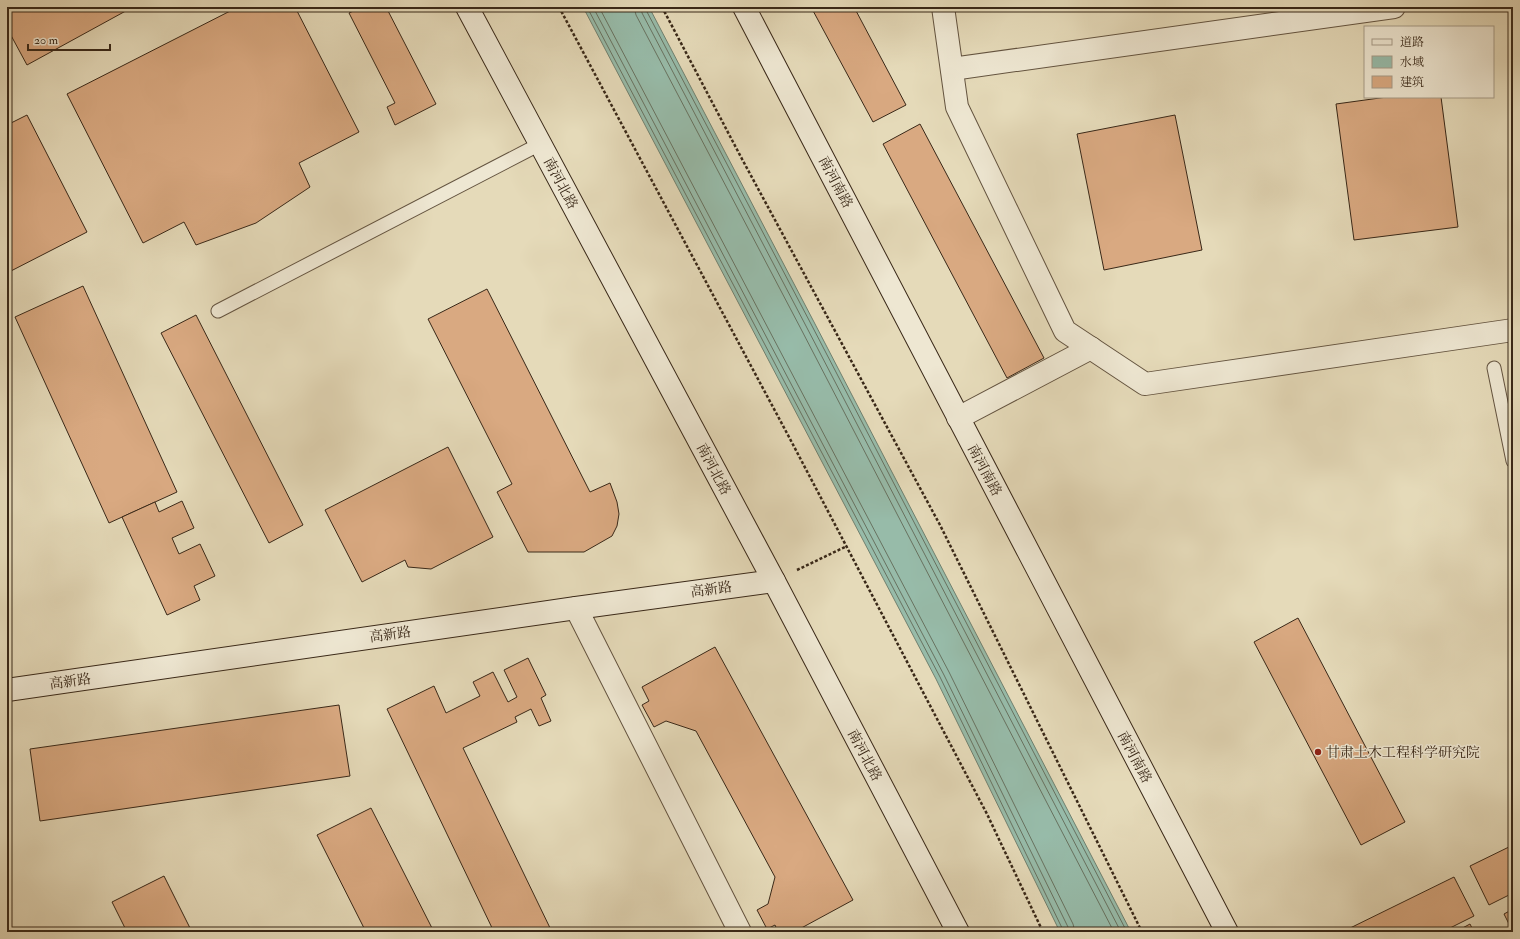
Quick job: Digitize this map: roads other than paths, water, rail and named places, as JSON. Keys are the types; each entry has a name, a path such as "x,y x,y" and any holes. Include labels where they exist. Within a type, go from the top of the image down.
{"street":[{"name":"南河北路","path":"467,7 774,581 958,932"},
{"name":"南河南路","path":"744,7 1227,932"},
{"path":"943,7 957,106 1065,331 1145,384 1513,330"},
{"path":"952,69 1394,7"},
{"path":"958,418 1091,348"},
{"name":"高新路","path":"7,690 774,581"},
{"path":"576,608 740,932"}],"lane":[{"path":"218,312 540,144"},
{"path":"1494,368 1513,461"}],"water":[{"path":"583,7 649,7 1131,932 1060,932 936,679"}],"place":[{"name":"甘肃土木工程科学研究院","path":"1318,752"}]}
